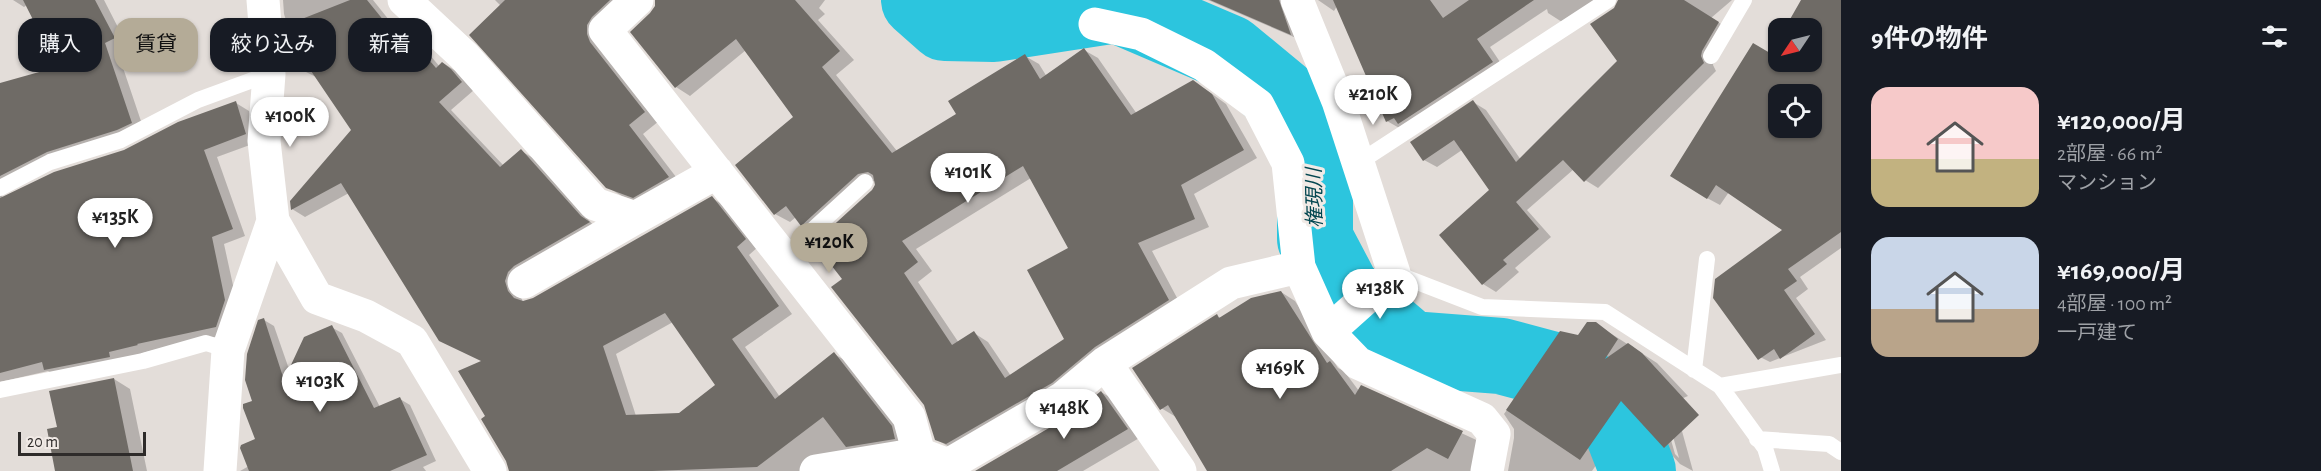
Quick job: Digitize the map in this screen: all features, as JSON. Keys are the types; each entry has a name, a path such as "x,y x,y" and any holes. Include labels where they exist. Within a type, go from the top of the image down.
{"street":[{"path":"263,0 269,74 264,141 273,221 317,298 366,316 412,341 490,471"},
{"path":"404,0 464,56 595,204 635,218"},
{"path":"637,0 605,30 909,417 919,454"},
{"path":"1297,0 1338,101 1358,163 1386,281 1338,323"},
{"path":"1095,24 1142,34 1204,66 1258,105 1288,163 1299,267 1338,323 1358,363 1482,419 1494,434 1486,471"},
{"path":"524,282 717,172"},
{"path":"220,471 228,350 273,221"},
{"path":"816,471 919,454 948,465 1063,398 1105,363 1231,284 1299,267"},
{"path":"1105,363 1180,471"}],"lane":[{"path":"1358,163 1608,0"},
{"path":"1711,56 1744,0"},
{"path":"0,188 50,162 121,140 198,100 269,74"},
{"path":"783,257 865,182"},
{"path":"1694,370 1707,259"},
{"path":"1386,281 1482,306 1605,312 1720,386 1765,448 1772,471"},
{"path":"0,390 143,361 206,343 228,350"},
{"path":"1720,386 1841,365"},
{"path":"1757,439 1829,444 1841,452"}],"building":[{"path":"23,0 95,0 114,36 114,38 105,43 132,123 47,152 0,176 0,83 39,72 102,72 102,18 32,18"},
{"path":"350,0 367,0 382,18 348,18 348,72 432,72 432,63 436,68 442,62 462,82 439,102 500,167 521,149 581,216 590,222 514,266 508,272 505,281 508,291 514,298 523,301 533,298 712,196 746,239 737,247 779,306 732,339 775,399 834,352 892,426 895,439 846,447 823,417 757,467 652,471 509,471 506,461 481,419 485,416 458,371 481,361 439,341 341,183 291,210 290,201 351,130 312,72 336,72 336,18 304,18","holes":["665,313 715,385 679,413 626,415 603,346"]},
{"path":"505,0 610,0 592,17 587,25 587,34 590,42 645,112 629,125 669,177 633,198 606,188 469,35"},
{"path":"655,0 795,0 840,51 822,67 892,153 956,114 948,101 1025,54 1040,79 1084,48 1131,115 1193,80 1212,94 1244,150 1181,185 1195,219 1138,243 1169,300 1095,347 1052,383 946,444 935,440 924,405 831,287 842,279 814,243 872,190 875,185 873,175 868,172 858,174 801,226 786,206 774,215 735,165 793,117 736,39 675,88 630,32 655,6","holes":["1023,166 1068,248 1027,270 1064,339 1005,378 974,331 952,345 904,273 918,262 902,241"]},
{"path":"1210,0 1279,0 1291,35"},
{"path":"1333,0 1430,0 1443,18 1469,0 1534,0 1477,39 1493,62 1398,124 1394,118 1386,122"},
{"path":"1618,0 1684,0 1719,22 1702,51 1701,56 1704,63 1584,182 1563,160 1516,202 1539,229 1503,260 1507,264 1482,285 1439,235 1489,190 1454,140 1423,161 1410,142 1473,100 1516,162 1617,61 1590,24 1614,8"},
{"path":"1801,0 1841,0 1841,232 1788,269 1797,281 1784,290 1815,334 1780,359 1774,349 1758,360 1713,298 1715,279 1782,230 1716,185 1707,199 1670,176 1753,43 1768,52 1768,72 1822,72 1822,18 1791,18"},
{"path":"236,101 246,134 204,150 233,229 212,237 225,300 216,327 137,344 109,352 110,357 44,370 42,362 0,373 0,198 54,172 124,150 178,122"},
{"path":"1281,291 1327,363 1330,361 1355,395 1361,385 1463,431 1448,459 1427,448 1391,471 1207,471 1168,405 1160,410 1132,368 1217,314 1219,318 1251,298"},
{"path":"264,318 284,380 304,337 332,325 374,408 400,397 427,455 390,471 249,471 240,448 241,445 255,439 243,408 243,404 252,401 245,380 247,354 258,320"},
{"path":"1587,322 1596,322 1618,339 1605,359 1628,343 1642,353 1699,415 1664,448 1621,401 1580,460 1506,410 1560,331 1578,335"},
{"path":"114,378 133,471 55,471 47,429 57,427 49,391"},
{"path":"1101,391 1128,429 1057,471 975,471 1073,414"}],"waterway":[{"name":"権現川","path":"919,0 945,23 994,24 1117,5 1229,53 1292,105 1315,162 1315,239 1343,292 1410,349 1501,356 1572,375 1618,420 1638,471"}]}
